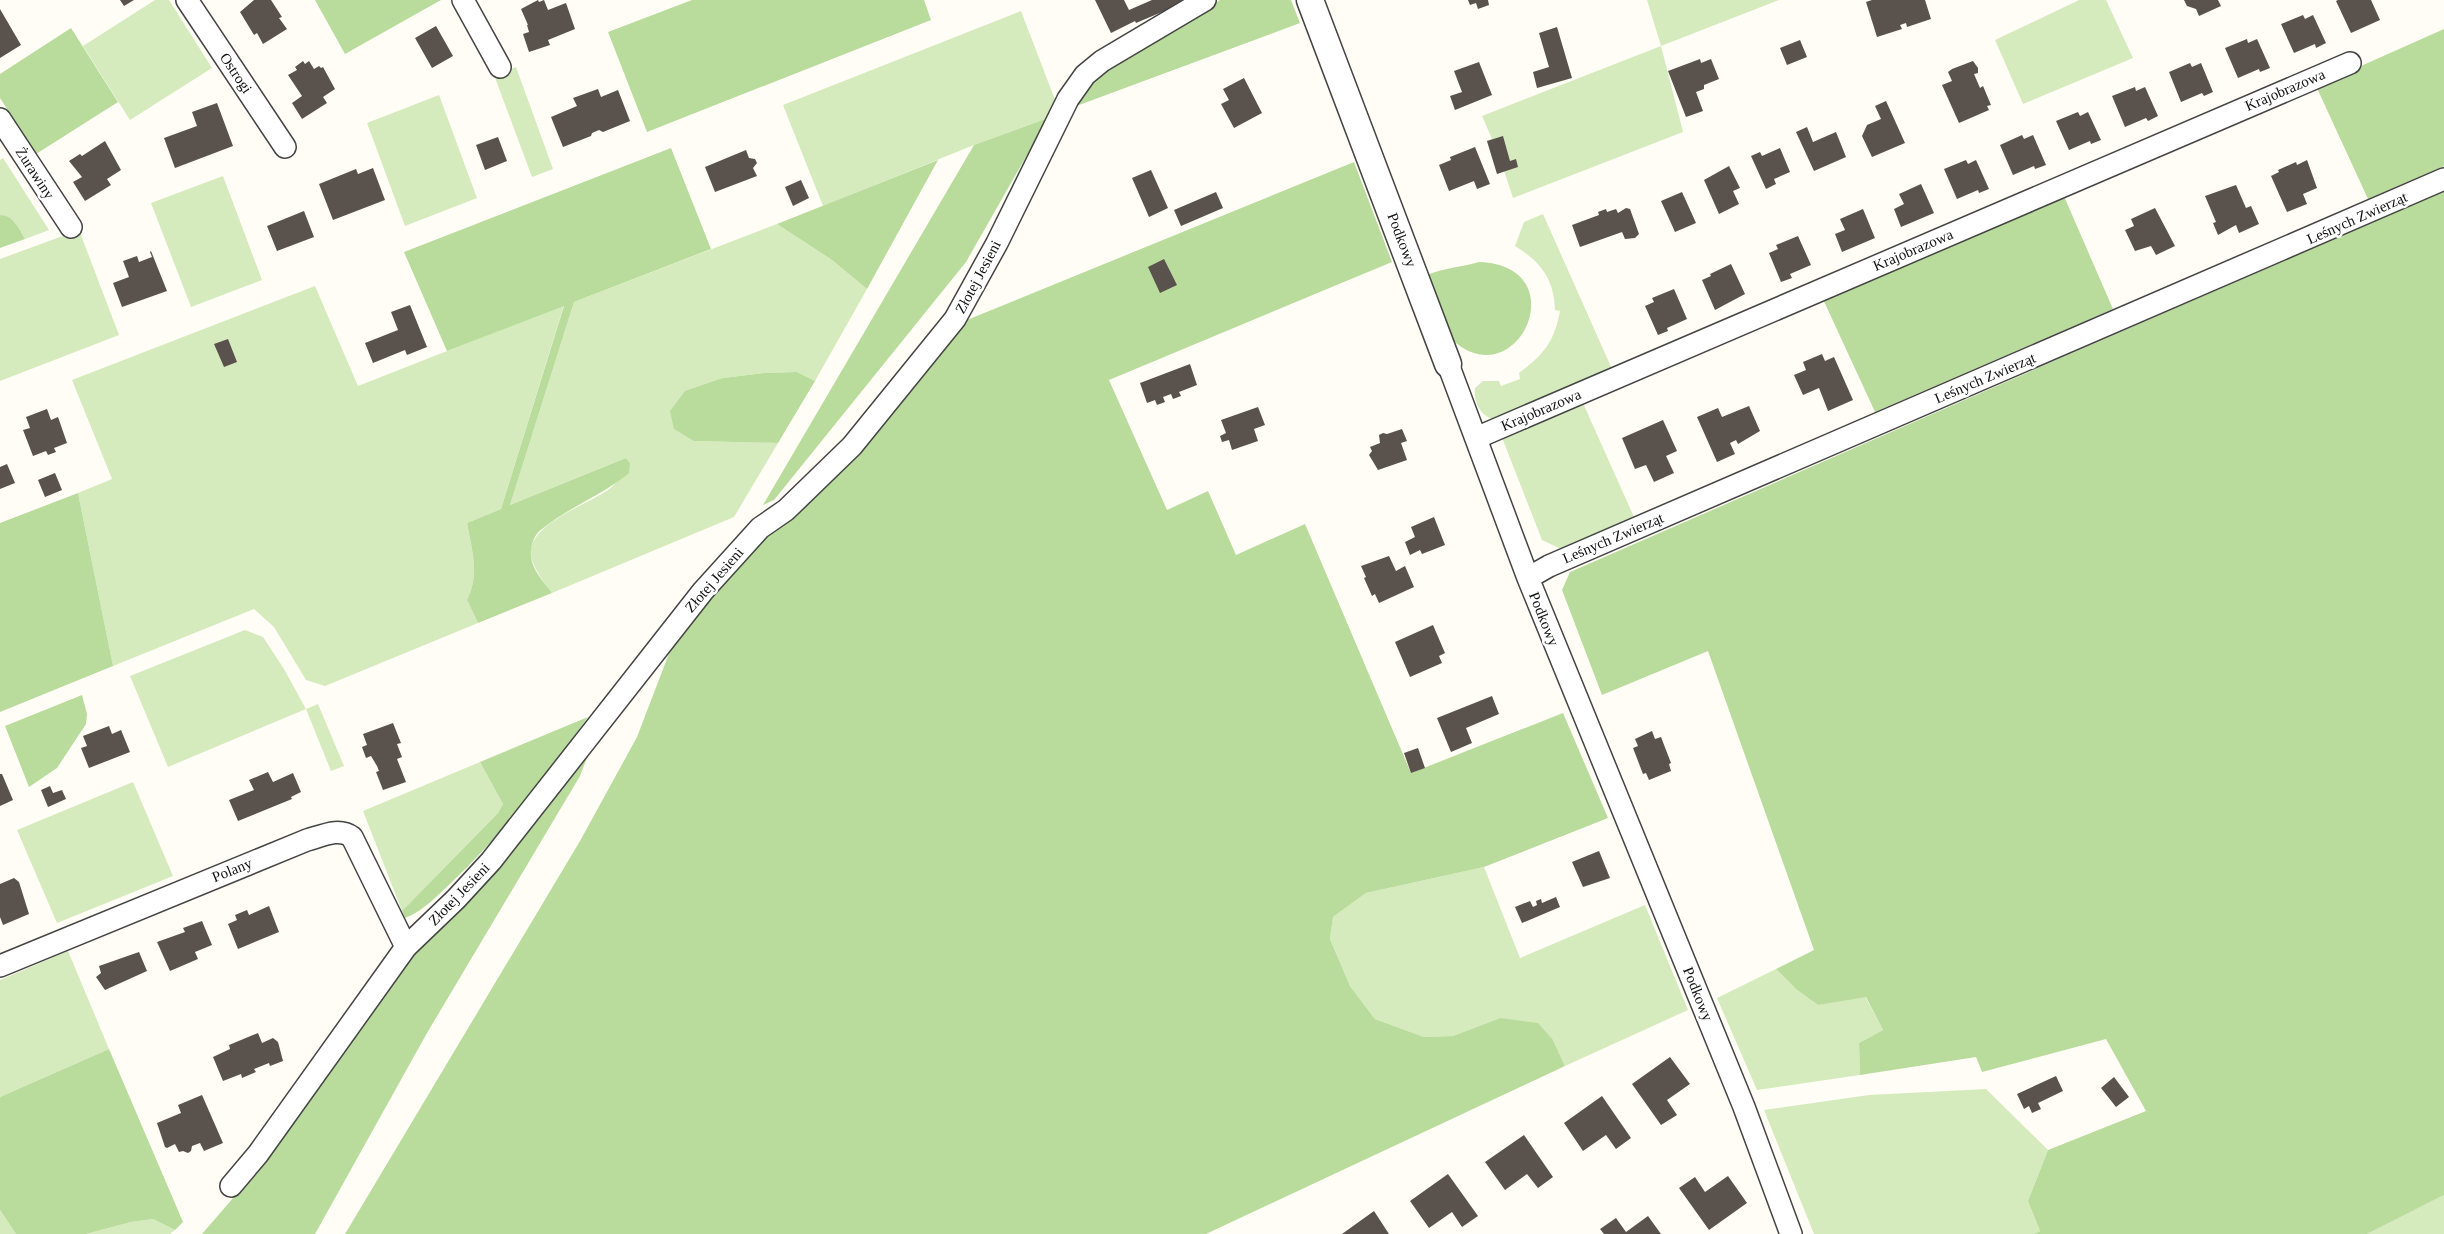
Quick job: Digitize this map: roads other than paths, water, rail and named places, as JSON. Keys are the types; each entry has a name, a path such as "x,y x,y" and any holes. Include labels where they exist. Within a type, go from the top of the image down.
{"street":[{"name":"Ostrogi","path":"188,0 285,147"},
{"path":"463,0 500,67"},
{"name":"Złotej Jesieni","path":"231,1186 258,1154 406,947 491,862 703,592 760,528 786,510 852,446 955,319 997,243 1068,99 1085,75 1102,62 1205,0"},
{"name":"Podkowy","path":"1310,0 1528,578 1746,1112 1791,1234"},
{"name":"Krajobrazowa","path":"1476,438 2350,63"},
{"name":"Żurawiny","path":"0,119 71,227"},
{"name":"Leśnych Zwierząt","path":"1528,578 1558,562 2444,180"},
{"name":"Polany","path":"0,966 307,840 334,832 345,832 352,837 406,947"}]}
